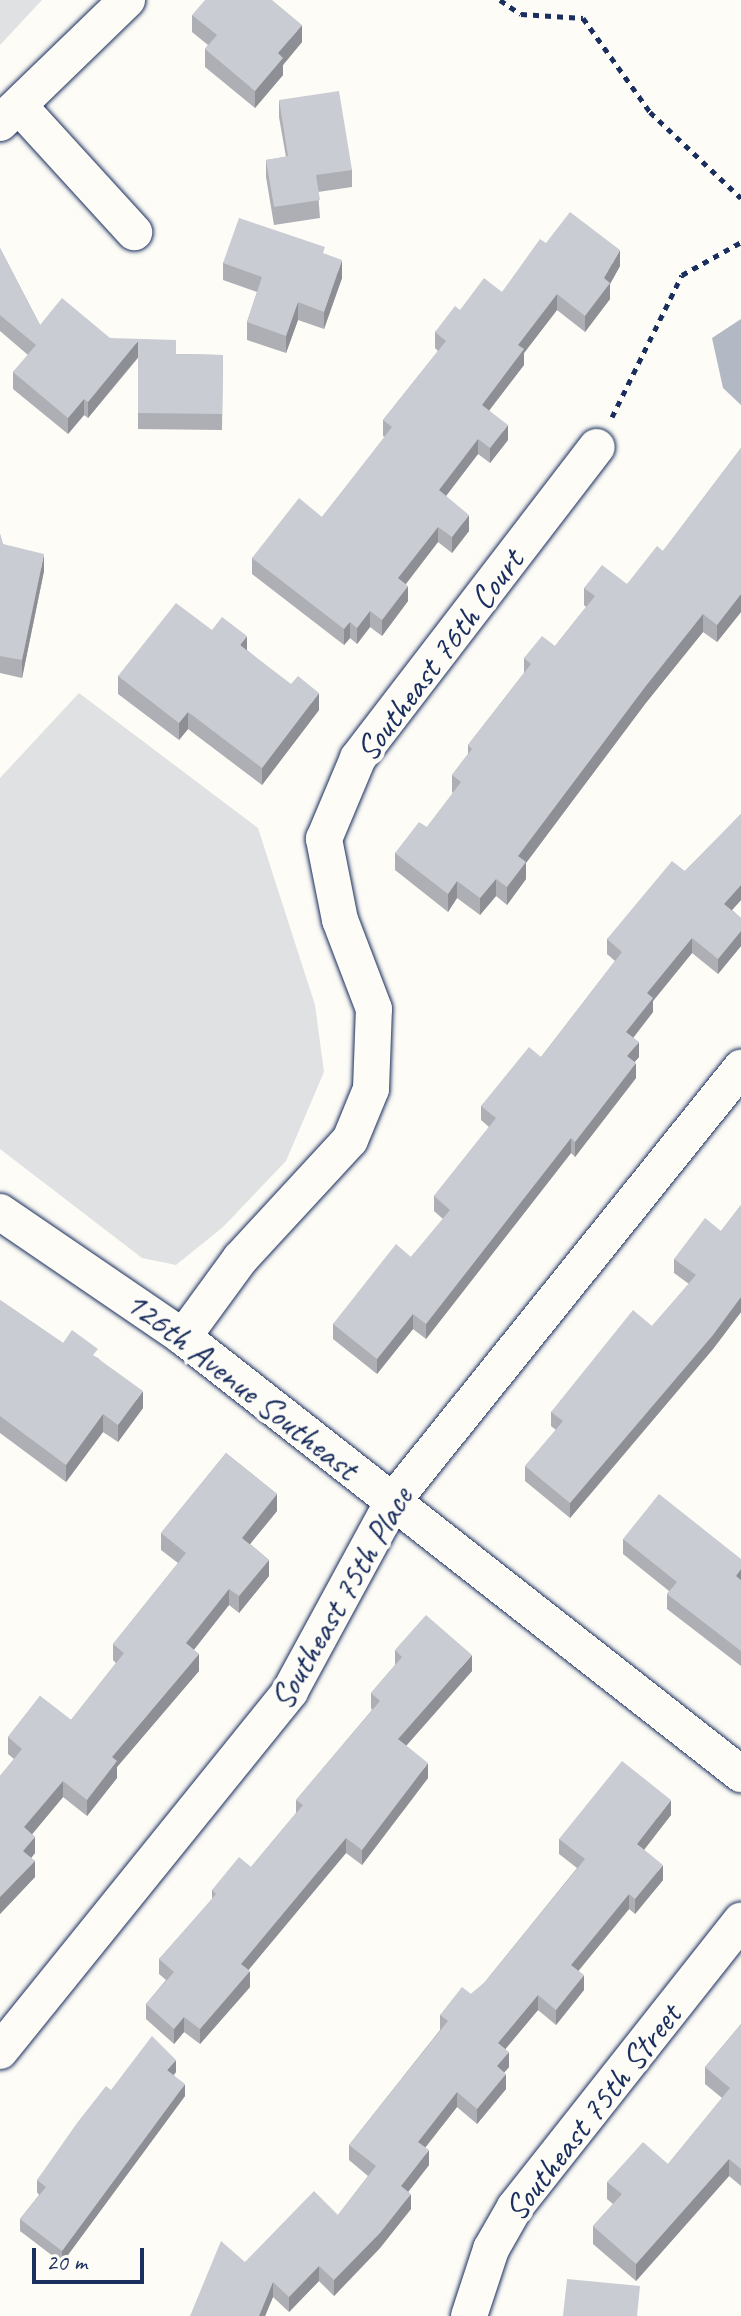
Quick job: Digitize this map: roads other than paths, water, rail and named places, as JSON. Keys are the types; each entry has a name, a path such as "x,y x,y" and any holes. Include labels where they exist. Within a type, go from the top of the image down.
{"street":[{"path":"127,0 10,115 134,232"},
{"name":"Southeast 76th Court","path":"183,1337 240,1259 350,1140 371,1089 374,1009 340,920 324,839 358,758 597,447"},
{"name":"Southeast 75th Place","path":"0,2051 290,1691 393,1501 741,1068"},
{"name":"126th Avenue Southeast","path":"0,1212 183,1337 741,1774"},
{"name":"Southeast 75th Street","path":"469,2316 491,2249 515,2207 741,1921"}]}
